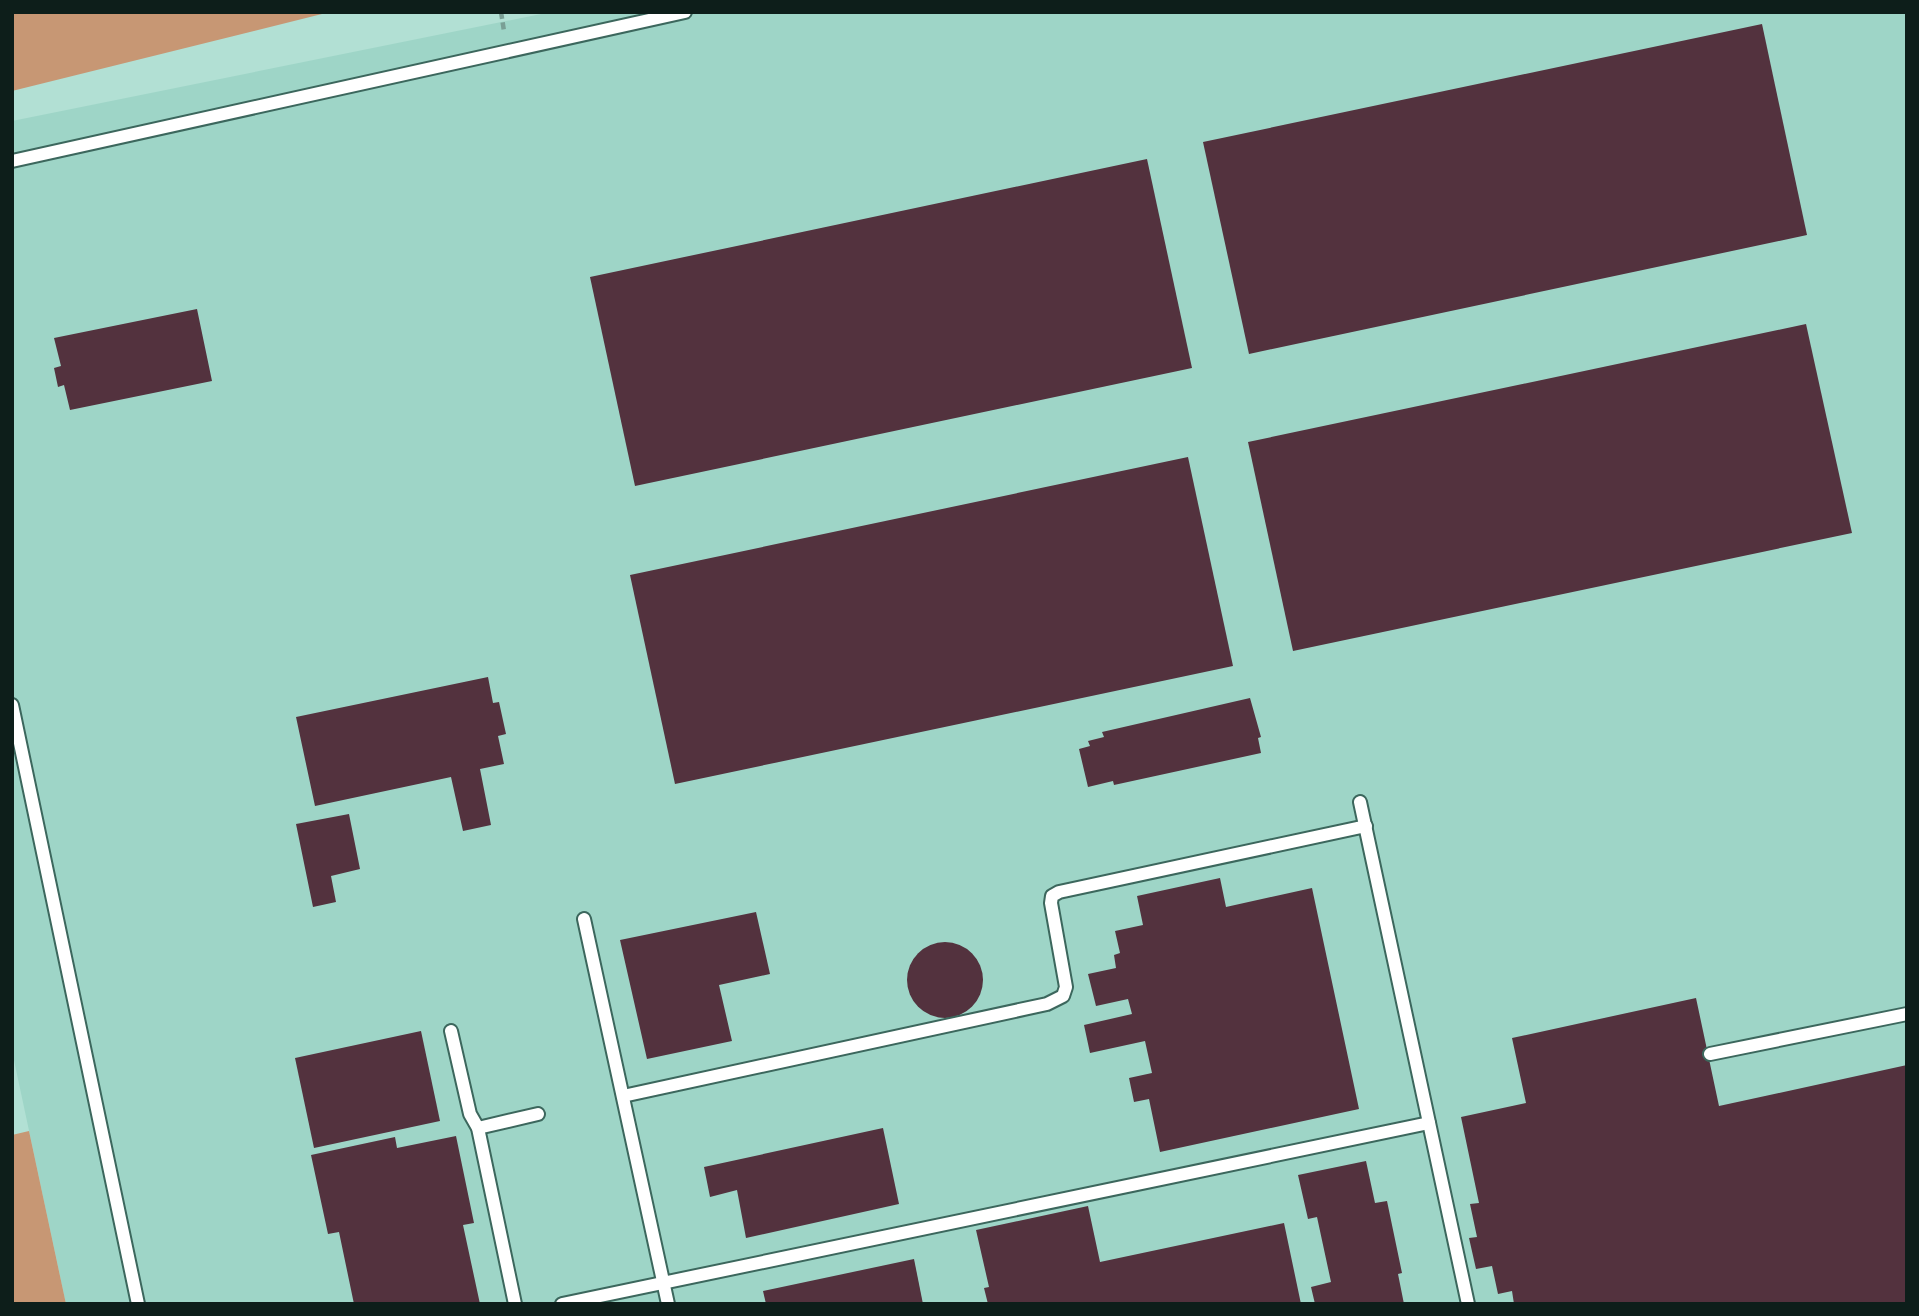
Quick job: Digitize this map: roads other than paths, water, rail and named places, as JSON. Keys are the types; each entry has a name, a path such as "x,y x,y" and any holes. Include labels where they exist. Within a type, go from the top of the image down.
{"lane":[{"path":"12,161 685,12"},
{"path":"12,705 138,1304"},
{"path":"1360,802 1468,1304"},
{"path":"622,1096 1047,1004 1063,996 1066,986 1051,908 1052,896 1059,892 1366,826"},
{"path":"584,919 668,1304"},
{"path":"1710,1054 1907,1014"},
{"path":"451,1031 470,1114 478,1128 515,1304"},
{"path":"478,1128 538,1114"},
{"path":"562,1304 1429,1123"}]}
